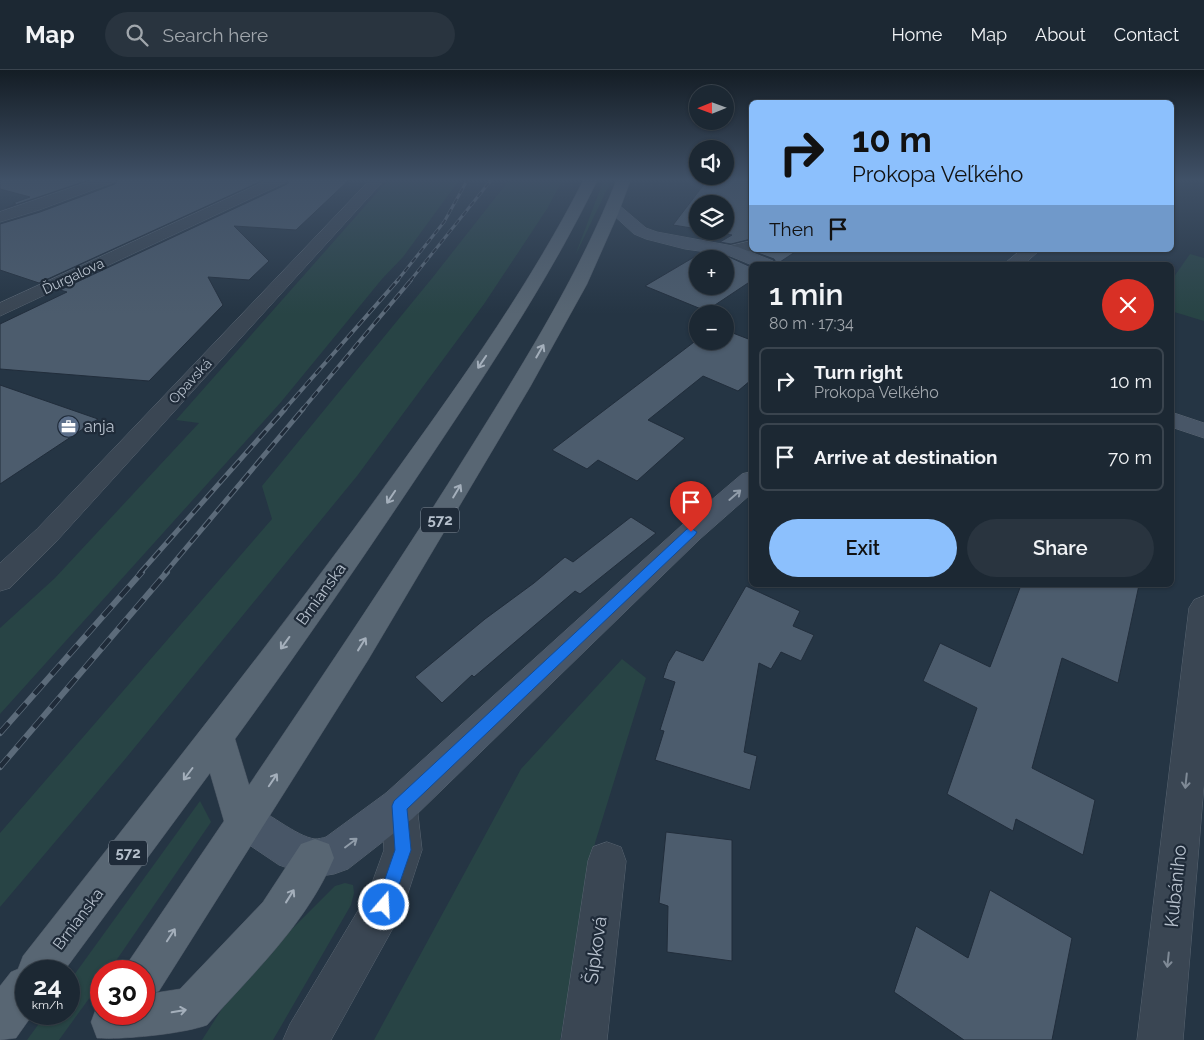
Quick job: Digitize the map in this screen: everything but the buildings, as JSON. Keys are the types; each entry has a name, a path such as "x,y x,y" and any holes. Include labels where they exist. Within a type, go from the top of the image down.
{"main road":[{"name":"Brnianska","path":"46,960 217,735 383,509 503,332 547,263 568,224"},
{"name":"572","path":"155,960 312,723 447,508 548,337 606,224"},
{"path":"217,735 238,810 246,821"},
{"path":"155,1016 191,1008 277,916 315,858"},
{"path":"0,1022 15,1002"}],"street":[{"name":"Ďurgalova","path":"0,310 184,224"},
{"name":"Opavská","path":"0,580 46,536 336,224"},
{"path":"632,224 640,231 652,236 726,250"},
{"path":"734,250 749,247"},
{"path":"734,252 760,262"},
{"path":"1016,262 1029,252"},
{"path":"1174,420 1204,431"},
{"path":"246,821 293,851 315,858 334,855 400,806 691,532 749,482"},
{"name":"Kubániho","path":"1160,1040 1197,735 1204,608"},
{"path":"306,1040 384,905 403,850 400,806"},
{"name":"Šípková","path":"584,1040 607,861"}],"green space":[{"path":"349,224 427,224 403,257 382,279 281,402 0,714 0,628 55,578 199,423 176,420"},
{"path":"474,224 537,224 484,304 357,476 126,758 0,907 0,833 272,519 262,486"},
{"path":"587,224 590,224 575,256"},
{"path":"1190,254 1204,258 1204,321 1174,312 1174,277"},
{"path":"622,659 646,678 595,843 560,1040 374,1040 521,769"},
{"path":"200,801 211,822 117,960 90,960 90,997 80,1011 80,967"},
{"path":"345,883 353,885 354,893 351,905 273,1040 202,1040 239,982 335,886"},
{"path":"38,1025 70,1025 59,1040 27,1040"}],"railway":[{"path":"397,281 442,224"},
{"path":"410,281 456,224"},
{"path":"284,410 398,280"},
{"path":"302,410 411,280"},
{"path":"140,573 285,409"},
{"path":"165,573 303,409"},
{"path":"0,733 142,572"},
{"path":"0,767 167,572"}],"place":[{"name":"anja","path":"68,426"}],"route":[{"path":"384,905 403,850 400,806 691,532"}]}
